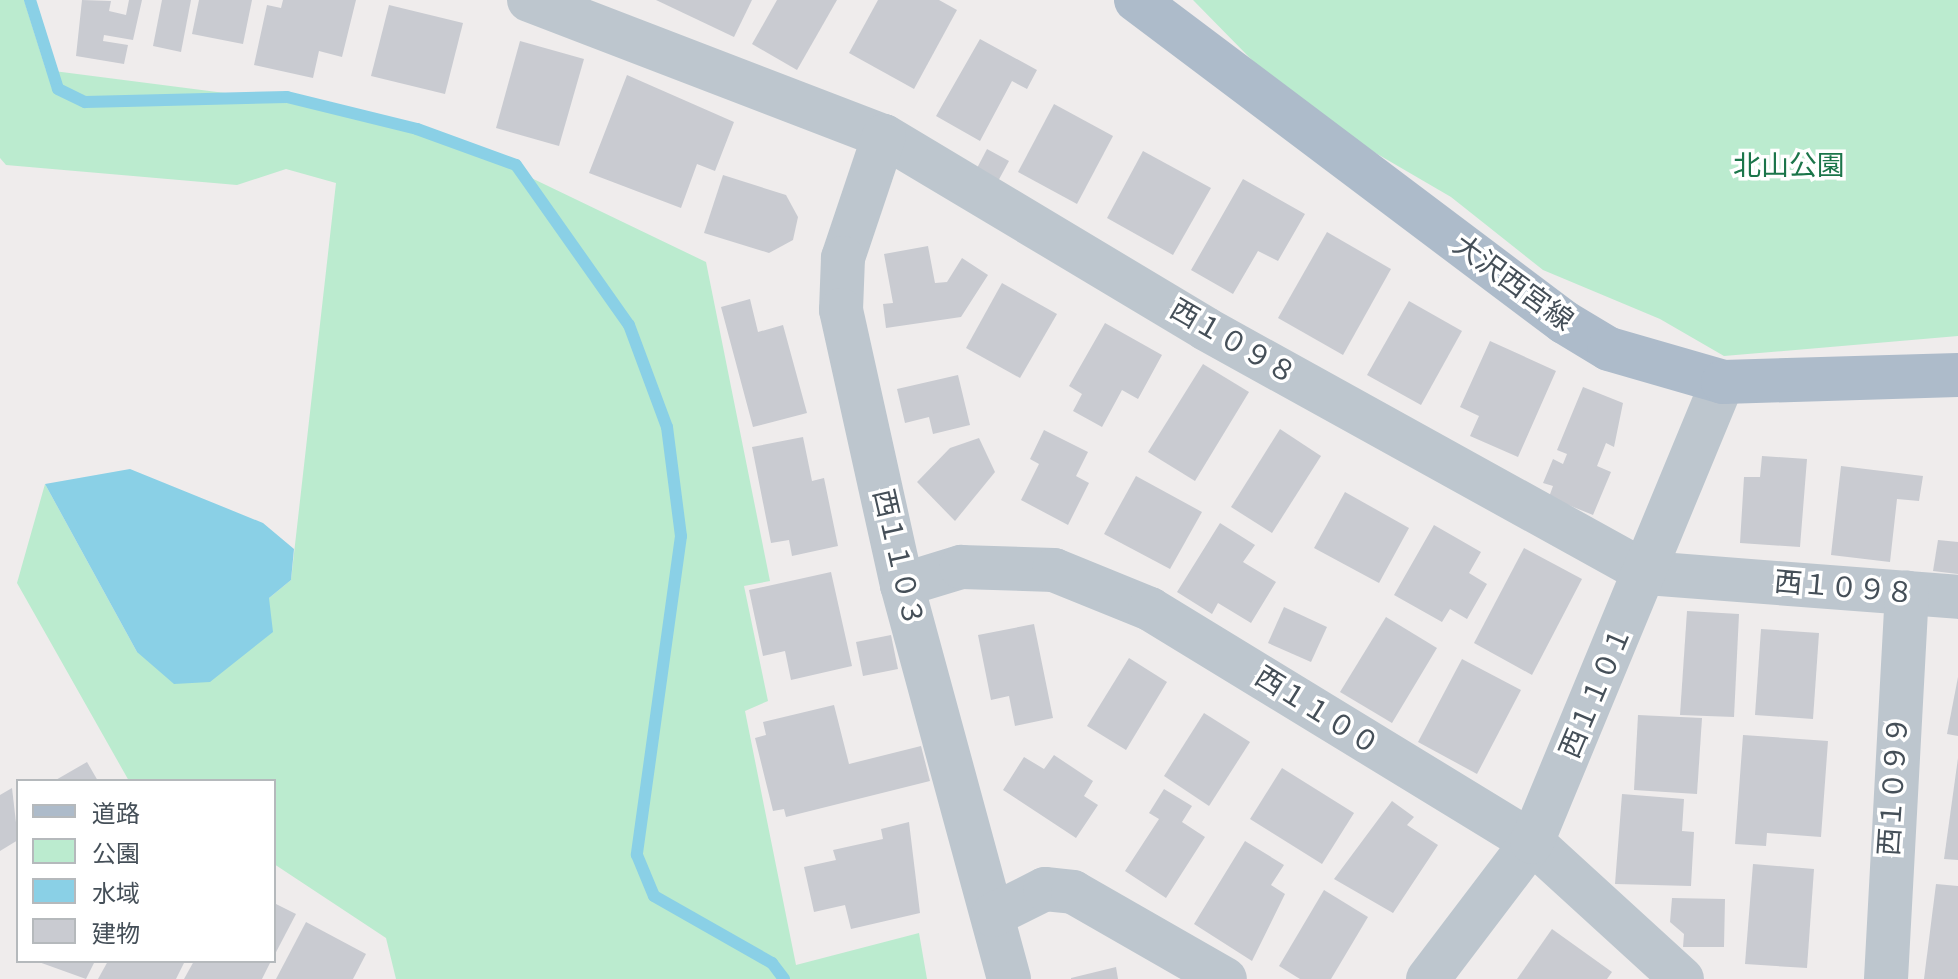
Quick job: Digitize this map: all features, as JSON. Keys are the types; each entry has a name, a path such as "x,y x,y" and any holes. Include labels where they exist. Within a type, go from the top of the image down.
{"main road":[{"name":"大沢西宮線","path":"1136,0 1564,322 1657,368 1723,382 1958,375"}],"street":[{"name":"西１０９８","path":"529,0 884,136 1206,329 1647,573 1958,597"},
{"name":"西１１０３","path":"884,136 838,285 902,585 1009,979"},
{"name":"西１１０１","path":"1428,979 1532,842 1647,573 1723,382"},
{"name":"西１１００","path":"902,585 961,567 1054,570 1105,586 1532,842 1682,979"},
{"name":"西１０９９","path":"1886,979 1907,593"},
{"path":"993,915 1045,889 1073,892 1225,979"}],"green space":[{"path":"0,0 24,0 46,70 334,107 446,137 706,262 770,581 744,586 768,701 745,711 796,965 919,933 927,979 396,979 386,938 276,865 276,779 128,779 17,583 45,484 137,652 269,598 291,580 336,183 286,169 237,185 6,165 0,158"},
{"name":"北山公園","path":"1193,0 1958,0 1958,336 1724,356 1660,319 1543,270 1451,197 1300,109"}],"water":[{"path":"130,469 263,523 294,549 291,580 269,598 273,632 210,682 174,684 137,652 45,484"}],"building":[{"path":"82,0 111,1 109,11 126,15 129,0 142,0 133,40 104,35 103,41 128,45 124,64 76,56"},
{"path":"162,0 191,0 181,52 153,46"},
{"path":"199,0 252,0 243,44 192,34"},
{"path":"283,0 356,0 342,57 319,51 313,78 254,65 267,5 281,8"},
{"path":"656,0 752,0 734,37"},
{"path":"777,0 837,0 797,70 752,44"},
{"path":"878,0 939,0 957,10 914,89 849,53"},
{"path":"389,5 463,23 445,94 371,76"},
{"path":"980,39 1037,70 1027,89 1012,81 980,141 936,116"},
{"path":"520,41 584,59 559,146 496,128"},
{"path":"627,75 734,122 715,171 697,164 681,208 589,173"},
{"path":"1054,104 1113,136 1077,204 1018,172"},
{"path":"987,149 1009,161 997,183 975,172"},
{"path":"1143,151 1211,188 1173,255 1107,218"},
{"path":"723,175 786,195 798,217 793,240 769,253 704,233"},
{"path":"1243,179 1305,214 1278,261 1258,251 1233,294 1191,270"},
{"path":"1327,232 1391,269 1343,355 1278,318"},
{"path":"928,246 935,283 947,282 962,258 988,275 961,317 886,328 883,304 893,303 884,254"},
{"path":"1002,283 1057,314 1020,378 966,348"},
{"path":"750,299 758,332 783,325 807,413 753,427 721,307"},
{"path":"1409,301 1462,331 1421,405 1367,375"},
{"path":"1105,323 1162,355 1138,399 1122,390 1102,427 1073,411 1082,394 1069,386"},
{"path":"1490,341 1556,371 1518,457 1470,436 1479,416 1460,407"},
{"path":"1203,364 1249,392 1195,481 1148,452"},
{"path":"958,375 970,425 933,434 929,417 905,423 897,389"},
{"path":"1583,387 1623,403 1614,447 1606,443 1597,466 1611,472 1593,515 1549,497 1553,486 1543,483 1553,459 1563,464 1567,454 1557,450"},
{"path":"1280,429 1321,456 1272,533 1231,507"},
{"path":"1044,430 1088,452 1076,476 1089,483 1068,525 1021,500 1039,464 1030,459"},
{"path":"803,437 812,481 824,478 838,546 792,556 789,540 771,543 752,447"},
{"path":"979,438 995,472 955,521 917,482 950,448"},
{"path":"1762,456 1807,459 1800,547 1740,543 1744,477 1760,477"},
{"path":"1841,466 1923,476 1919,501 1897,499 1890,562 1831,555"},
{"path":"1136,476 1202,512 1170,569 1104,534"},
{"path":"1345,492 1409,528 1379,583 1314,548"},
{"path":"1220,523 1255,545 1243,562 1276,582 1251,623 1218,603 1212,614 1177,592"},
{"path":"1434,525 1481,552 1469,573 1487,584 1467,619 1450,609 1442,622 1394,595"},
{"path":"1938,540 1958,542 1958,574 1933,571"},
{"path":"1524,548 1582,579 1532,675 1474,643"},
{"path":"831,572 852,666 791,680 785,651 763,656 749,590"},
{"path":"1284,607 1327,627 1311,662 1268,643"},
{"path":"1687,611 1739,614 1734,717 1680,715"},
{"path":"1386,617 1437,648 1392,723 1340,692"},
{"path":"1034,624 1053,718 1015,726 1009,696 991,700 978,635"},
{"path":"1761,629 1819,633 1813,719 1755,715"},
{"path":"891,635 898,669 863,676 856,642"},
{"path":"1129,658 1167,682 1126,750 1087,726"},
{"path":"1462,659 1521,690 1477,774 1418,742"},
{"path":"1958,677 1958,736 1947,734"},
{"path":"834,705 849,764 921,746 930,781 786,817 784,809 773,811 755,738 766,735 763,722"},
{"path":"1204,713 1250,742 1209,806 1164,776"},
{"path":"1638,715 1702,718 1697,794 1634,790"},
{"path":"1743,735 1828,741 1821,837 1767,833 1766,846 1735,844"},
{"path":"1054,755 1093,781 1084,796 1098,805 1076,838 1003,790 1024,757 1044,769"},
{"path":"1958,758 1958,860 1944,859"},
{"path":"87,762 97,779 57,779"},
{"path":"1282,768 1354,813 1322,864 1250,819"},
{"path":"12,788 16,841 0,851 0,795"},
{"path":"1164,789 1192,806 1182,822 1205,837 1166,898 1125,871 1159,819 1149,813"},
{"path":"1622,794 1684,799 1682,831 1694,832 1691,886 1615,884"},
{"path":"1392,801 1414,817 1407,825 1438,845 1393,913 1334,879"},
{"path":"909,822 920,913 851,929 845,905 814,912 804,867 836,860 833,850 883,839 881,829"},
{"path":"1245,841 1284,865 1271,885 1285,894 1252,961 1194,924"},
{"path":"1753,864 1814,869 1807,968 1745,964"},
{"path":"1936,884 1958,886 1958,979 1924,979"},
{"path":"1324,890 1368,917 1331,979 1300,979 1279,966"},
{"path":"1672,898 1725,899 1724,947 1683,947 1684,934 1670,922"},
{"path":"276,904 296,914 276,952"},
{"path":"306,922 366,954 353,979 276,979"},
{"path":"1552,929 1612,972 1607,979 1517,979"},
{"path":"42,963 94,963 86,979"},
{"path":"107,963 184,963 176,979 98,979"},
{"path":"193,963 270,963 262,979 184,979"},
{"path":"1116,967 1118,979 1071,979 1071,978"}],"waterway":[{"path":"30,0 58,89 85,102 287,97 417,129 516,165 629,325 667,427 681,536 637,855 654,896 772,963 784,979"}]}
